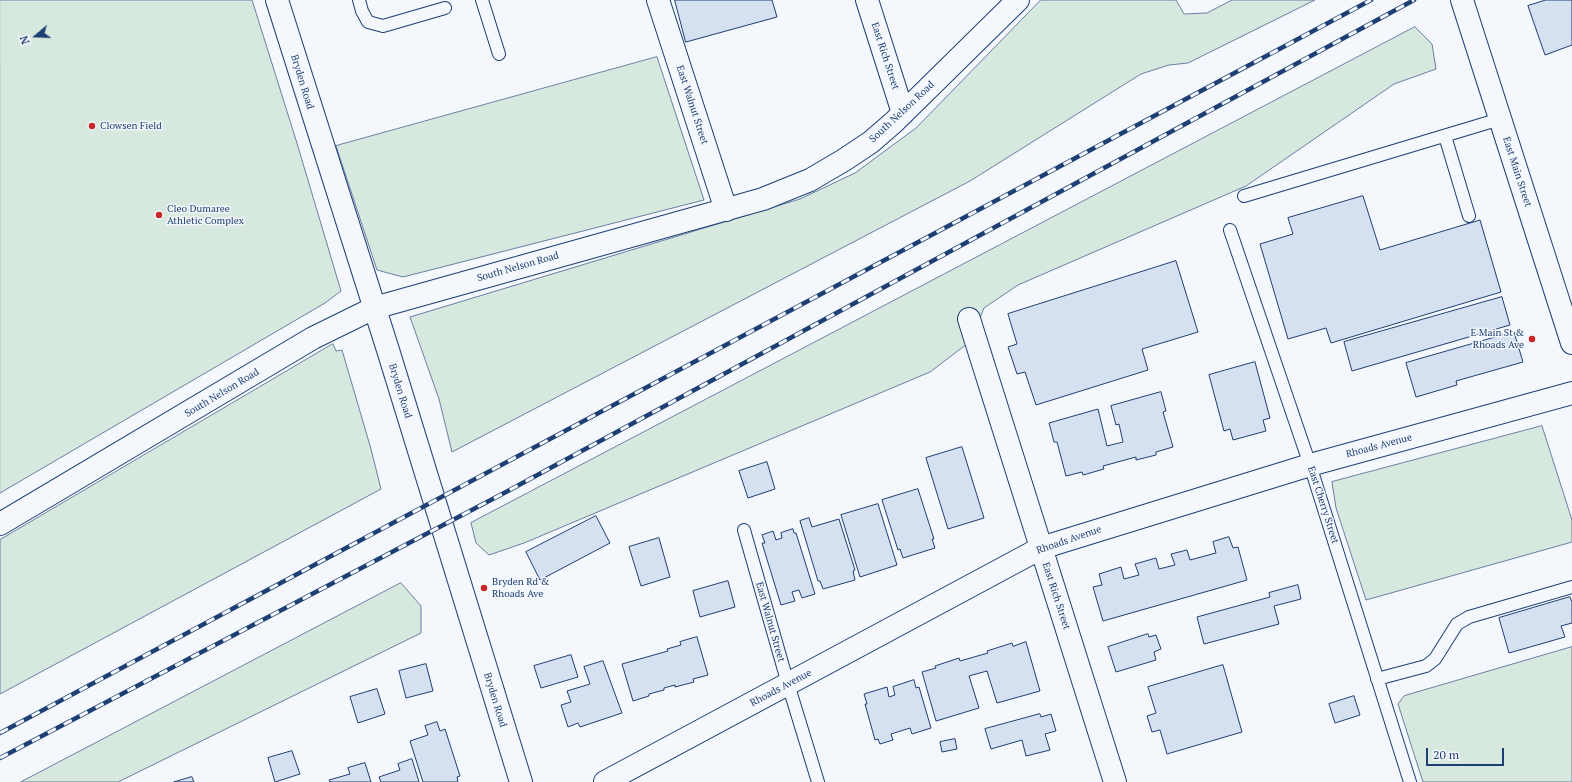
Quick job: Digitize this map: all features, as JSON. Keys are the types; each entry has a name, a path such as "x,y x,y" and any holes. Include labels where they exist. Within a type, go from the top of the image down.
{"street":[{"name":"Bryden Road","path":"277,0 374,308 520,782"},
{"name":"East Walnut Street","path":"658,0 726,210"},
{"name":"East Rich Street","path":"867,0 903,113"},
{"name":"South Nelson Road","path":"0,524 313,338 374,308 726,210 763,199 810,180 871,142 903,113 1018,0"},
{"name":"East Main Street","path":"1462,0 1572,343"},
{"name":"East Rich Street","path":"969,319 1115,782"},
{"name":"Rhoads Avenue","path":"605,782 1041,548 1310,465 1572,393"}],"lane":[{"path":"359,0 368,22 383,26 444,8"},
{"path":"482,0 499,54"},
{"path":"1244,196 1500,118"},
{"path":"1444,136 1469,216"},
{"name":"East Cherry Street","path":"1230,230 1310,465 1410,782"},
{"name":"East Walnut Street","path":"744,530 818,782"},
{"path":"1377,679 1426,666 1435,659 1457,624 1469,617 1572,587"}],"shaded area":[{"name":"Cleo Dumaree Athletic Complex","path":"0,0 252,0 341,291 325,303 0,493"},
{"path":"1041,0 1176,0 1184,14 1207,13 1232,0 1315,0 1188,63 1169,65 1141,74 970,181 452,452 439,399 410,317 800,199 855,173 916,128"},
{"path":"1415,27 1432,44 1436,69 1394,84 1246,186 1018,285 984,308 971,341 930,372 524,543 489,555 476,543 471,523"},
{"path":"657,57 704,200 403,277 377,270 336,146"},
{"path":"333,344 336,351 342,350 381,489 0,694 0,540"},
{"path":"1542,426 1572,520 1572,542 1366,600 1336,508 1332,482"},
{"path":"401,583 421,606 421,633 118,782 21,782"},
{"path":"1572,647 1572,782 1423,782 1398,704 1404,696"}],"building":[{"path":"675,0 772,0 777,17 686,42"},
{"path":"1546,0 1572,0 1572,45 1545,55 1528,6"},
{"path":"1363,196 1380,250 1480,220 1501,292 1331,343 1326,328 1288,339 1260,244 1293,234 1288,218"},
{"path":"1176,261 1198,332 1142,349 1148,370 1036,405 1025,372 1017,374 1008,347 1017,344 1008,314"},
{"path":"1502,297 1510,325 1352,371 1344,342"},
{"path":"1514,332 1523,362 1456,381 1457,385 1416,397 1406,363"},
{"path":"1255,362 1270,418 1263,420 1266,431 1233,440 1230,429 1224,431 1209,375"},
{"path":"1161,392 1166,411 1163,412 1173,447 1156,452 1156,455 1136,460 1136,457 1103,466 1104,469 1083,475 1082,472 1066,476 1057,442 1054,442 1049,423 1098,409 1107,446 1123,442 1119,424 1116,425 1111,406"},
{"path":"962,447 984,518 948,529 926,458"},
{"path":"767,462 775,489 748,498 739,471"},
{"path":"918,489 934,539 932,539 935,548 903,558 900,549 898,550 882,500"},
{"path":"878,504 897,565 860,577 841,515"},
{"path":"596,516 610,543 540,580 526,552"},
{"path":"809,518 812,527 839,519 855,570 853,571 855,580 823,589 820,581 818,581 800,521"},
{"path":"793,529 794,533 796,533 815,594 802,598 799,590 792,592 795,601 781,605 762,543 765,543 762,535 773,531 776,540 782,538 781,533"},
{"path":"1229,537 1233,548 1238,547 1247,580 1103,621 1093,587 1102,585 1099,574 1121,567 1124,579 1139,575 1135,564 1156,558 1159,569 1175,565 1171,554 1187,550 1190,560 1216,553 1213,542"},
{"path":"659,538 670,577 641,586 629,547"},
{"path":"728,581 735,607 700,617 693,591"},
{"path":"1298,585 1301,599 1274,606 1279,624 1204,644 1197,617 1270,597 1269,593"},
{"path":"1570,597 1572,602 1572,623 1561,626 1565,637 1509,653 1499,618"},
{"path":"1148,634 1149,637 1156,635 1161,649 1154,652 1156,660 1116,672 1108,647"},
{"path":"697,637 708,675 693,679 694,682 664,688 664,690 649,694 649,696 633,701 622,664 668,651 667,649 681,645 680,642"},
{"path":"1026,642 1040,691 997,703 987,671 969,676 979,708 936,721 922,672 936,668 935,666 959,658 960,661 988,653 987,651 1012,643 1013,646"},
{"path":"571,655 578,677 541,688 534,666"},
{"path":"603,661 622,713 580,727 578,723 568,727 561,705 571,702 567,691 590,684 584,667"},
{"path":"426,664 433,691 406,698 399,671"},
{"path":"1223,665 1242,732 1167,754 1160,730 1152,732 1147,716 1156,713 1148,687"},
{"path":"914,680 916,688 919,687 931,728 912,734 910,728 891,734 893,740 880,744 878,739 875,740 865,704 867,704 864,694 887,687 889,697 895,695 893,687"},
{"path":"377,689 385,714 358,723 350,697"},
{"path":"1354,696 1360,715 1335,723 1329,704"},
{"path":"1040,714 1041,717 1051,714 1056,731 1045,734 1050,750 1026,756 1022,740 991,749 985,729"},
{"path":"437,722 440,731 445,729 460,776 457,777 458,782 423,782 410,741 428,735 425,726"},
{"path":"955,739 957,749 942,752 940,742"},
{"path":"292,751 300,774 275,782 268,758"},
{"path":"412,759 419,782 381,782 379,777 400,770 398,764"},
{"path":"365,763 371,782 330,782 329,780 350,774 348,768"},
{"path":"192,777 194,782 174,782"}],"railway":[{"path":"0,733 1371,0"},
{"path":"0,758 506,492 1414,0"}],"place":[{"name":"Clowsen Field","path":"92,126"},
{"name":"Cleo Dumaree Athletic Complex","path":"159,215"},
{"name":"E Main St & Rhoads Ave","path":"1532,339"},
{"name":"Bryden Rd & Rhoads Ave","path":"484,588"}]}
